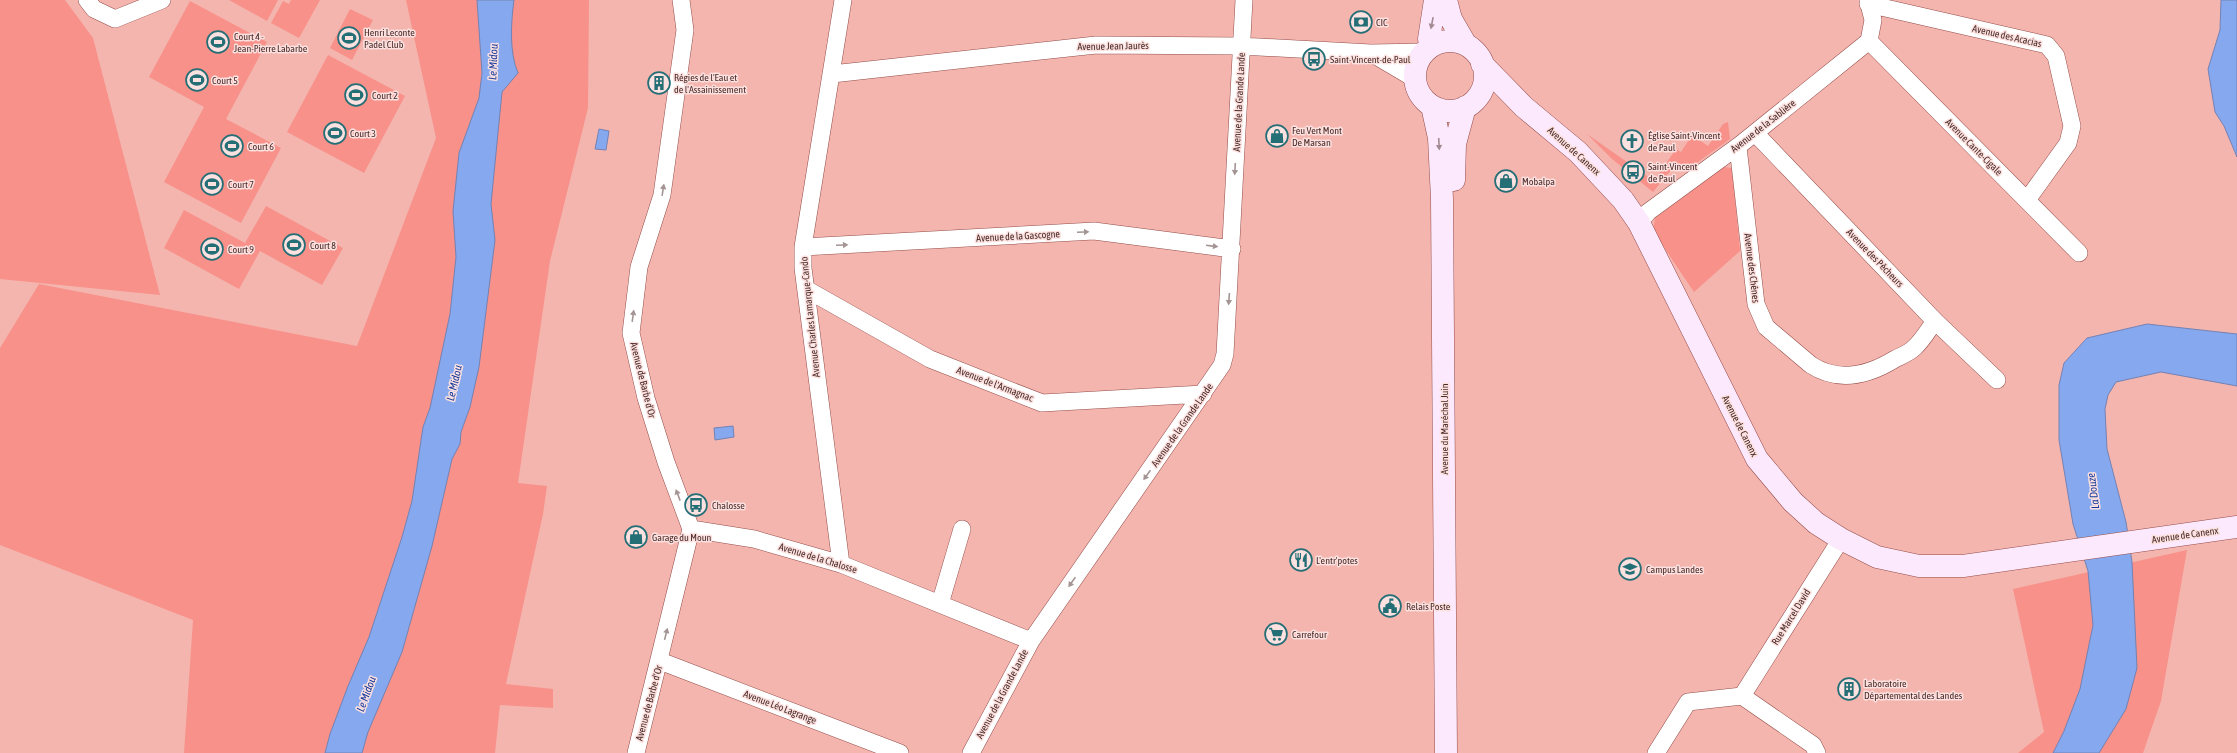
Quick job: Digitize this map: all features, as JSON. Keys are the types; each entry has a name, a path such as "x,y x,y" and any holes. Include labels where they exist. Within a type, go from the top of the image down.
{"main road":[{"path":"1435,0 1428,49 1416,69 1415,78 1421,94 1432,106 1448,110 1468,104 1478,96 1483,84 1484,72 1482,64 1474,51 1466,45 1451,19 1446,0"},
{"path":"1428,49 1448,41 1466,45"},
{"name":"Avenue de Canenx","path":"1482,64 1524,107 1578,152 1623,200 1639,223 1757,459 1793,502 1816,523 1841,539 1877,557 1919,566 1963,566 2237,527"},
{"name":"Avenue de Canenx","path":"1468,104 1496,100 1524,107"},
{"name":"Avenue du Maréchal Juin","path":"1458,753 1454,162 1458,127 1468,104"},
{"name":"Avenue du Maréchal Juin","path":"1432,106 1438,132 1442,199 1446,753"}],"street":[{"path":"87,0 94,9 116,19 162,0"},
{"name":"Avenue de Barbe d'Or","path":"636,753 660,661 691,529 666,462 648,405 631,333 639,268 662,195 685,30 681,0"},
{"name":"Avenue Charles Lamarque-Cando","path":"841,564 806,289 803,247 843,0"},
{"name":"Avenue de la Grande Lande","path":"971,753 1031,641 1216,376 1225,354 1232,249 1244,0"},
{"path":"1868,2 1874,20 1869,42"},
{"name":"Avenue des Acacias","path":"1868,2 2047,45 2056,56 2072,126 2068,143 2027,200"},
{"name":"Avenue Cante-Cigale","path":"1869,42 2080,253"},
{"name":"Avenue de la Sablière","path":"1639,223 1648,212 1738,147 1869,42"},
{"name":"Avenue Jean Jaurès","path":"832,74 1096,45 1241,46 1371,53 1428,49"},
{"name":"Avenue Jean Jaurès","path":"1371,53 1415,78"},
{"name":"Avenue des Pêcheurs","path":"1755,133 1935,321 1997,380"},
{"name":"Avenue des Chênes","path":"1738,147 1756,304 1766,327 1811,365 1819,370 1840,376 1870,372 1883,367 1914,348 1935,321"},
{"name":"Avenue de la Gascogne","path":"803,247 1094,231 1232,249"},
{"name":"Avenue de l'Armagnac","path":"806,289 930,359 1042,402 1203,394"},
{"name":"Avenue de la Chalosse","path":"691,529 754,539 841,564 1031,641"},
{"path":"940,604 962,529"},
{"name":"Rue Marcel David","path":"1742,696 1841,539"},
{"name":"Avenue Léo Lagrange","path":"660,661 900,753"},
{"path":"1656,753 1688,702 1742,696 1813,745 1817,753"}],"shaded area":[{"path":"0,0 65,0 93,38 160,295 0,279"},
{"path":"229,0 278,0 267,21"},
{"path":"291,0 320,0 299,38 271,23 283,1 289,4"},
{"path":"406,0 589,0 588,108 550,261 518,483 547,486 543,514 506,684 553,689 553,708 500,705 495,753 184,753 193,620 0,545 0,348 39,284 357,346 436,138"},
{"path":"190,1 267,42 226,119 281,148 241,223 164,182 204,107 149,77"},
{"name":"Henri Leconte Padel Club","path":"350,9 373,20 352,60 330,48"},
{"path":"328,55 405,96 364,173 287,132"},
{"path":"1728,122 1730,139 1687,170 1677,163 1653,192 1612,159 1587,134 1654,181 1676,149 1681,152 1692,135 1708,146 1723,124"},
{"path":"1724,167 1732,168 1740,251 1694,292 1653,231 1655,218"},
{"path":"266,206 343,248 322,285 260,251 239,289 164,248 184,210 245,243"},
{"path":"2187,550 2161,701 2143,753 2018,753 2044,732 2013,589"}],"water":[{"name":"Le Midou","path":"477,0 514,0 512,18 512,46 518,73 502,92 491,204 495,240 479,367 470,407 461,432 460,444 452,459 432,546 402,652 368,732 362,753 325,753 330,734 348,686 369,637 402,537 412,501 423,427 430,408 450,314 456,257 453,211 459,153 479,98 482,73"},
{"path":"2221,0 2237,0 2237,157 2224,126 2215,112 2208,69 2220,30"},
{"path":"599,129 609,131 606,150 595,149"},
{"name":"La Douze","path":"2147,324 2237,334 2237,386 2161,372 2116,382 2108,395 2105,409 2107,449 2126,522 2132,562 2137,668 2126,709 2099,753 2053,753 2064,731 2080,689 2093,625 2088,571 2073,524 2059,440 2059,385 2064,363 2087,338"},
{"path":"733,426 734,437 715,440 714,428"}],"place":[{"name":"CIC","path":"1361,22"},
{"name":"Henri Leconte Padel Club","path":"349,38"},
{"name":"Court 4 - Jean-Pierre Labarbe","path":"218,42"},
{"name":"Saint-Vincent-de-Paul","path":"1314,59"},
{"name":"Court 5","path":"197,80"},
{"name":"Régies de l'Eau et de l'Assainissement","path":"659,83"},
{"name":"Court 2","path":"356,95"},
{"name":"Court 3","path":"335,133"},
{"name":"Feu Vert Mont De Marsan","path":"1277,136"},
{"name":"Église Saint-Vincent de Paul","path":"1632,141"},
{"name":"Court 6","path":"232,146"},
{"name":"Saint-Vincent de Paul","path":"1633,172"},
{"name":"Mobalpa","path":"1506,181"},
{"name":"Court 7","path":"212,184"},
{"name":"Court 8","path":"294,245"},
{"name":"Court 9","path":"212,249"},
{"name":"Chalosse","path":"696,505"},
{"name":"Garage du Moun","path":"636,537"},
{"name":"L'entr'potes","path":"1301,560"},
{"name":"Campus Landes","path":"1630,569"},
{"name":"Relais Poste","path":"1390,606"},
{"name":"Carrefour","path":"1276,634"},
{"name":"Laboratoire Départemental des Landes","path":"1849,689"}]}
